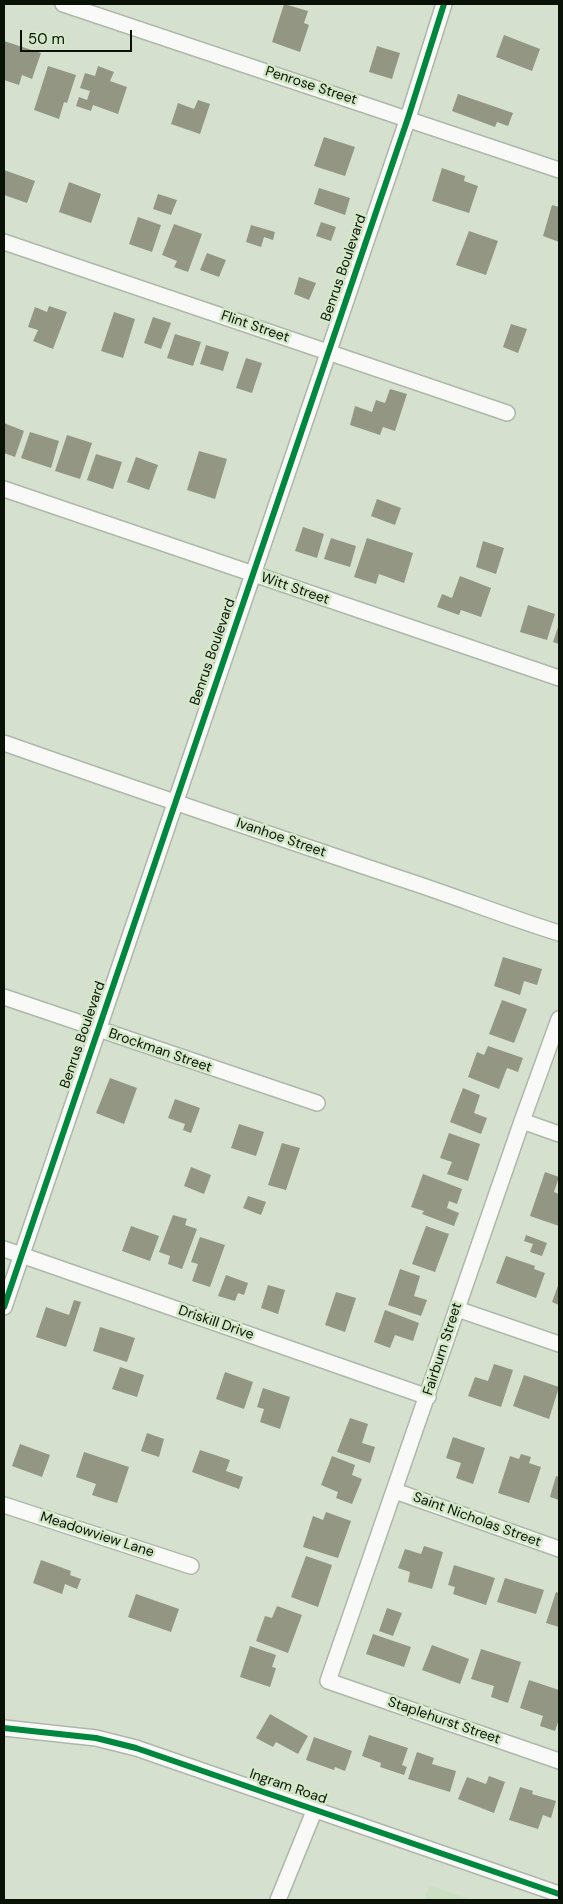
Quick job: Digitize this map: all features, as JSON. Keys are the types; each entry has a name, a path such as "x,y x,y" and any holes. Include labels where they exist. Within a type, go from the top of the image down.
{"street":[{"name":"Penrose Street","path":"63,4 559,170"},
{"name":"Benrus Boulevard","path":"4,1307 408,118 444,4"},
{"name":"Flint Street","path":"4,242 507,413"},
{"name":"Witt Street","path":"4,489 559,678"},
{"name":"Ivanhoe Street","path":"4,743 559,933"},
{"name":"Brockman Street","path":"4,997 317,1103"},
{"name":"Fairburn Street","path":"328,1681 559,1019"},
{"path":"522,1121 559,1134"},
{"name":"Driskill Drive","path":"4,1249 428,1397"},
{"path":"457,1309 559,1344"},
{"name":"Saint Nicholas Street","path":"395,1491 559,1550"},
{"name":"Meadowview Lane","path":"4,1505 191,1566"},
{"name":"Staplehurst Street","path":"328,1681 559,1761"},
{"name":"Ingram Road","path":"4,1728 79,1736 114,1742 315,1809 559,1894"},
{"path":"278,1900 315,1809"}],"shaded area":[{"path":"429,1885 472,1900 424,1900"}],"building":[{"path":"284,4 308,11 304,23 309,25 300,52 272,42"},
{"path":"504,35 540,49 532,71 496,57"},
{"path":"4,41 41,53 32,79 22,75 19,85 4,80"},
{"path":"377,46 400,53 392,79 369,72"},
{"path":"48,66 76,75 67,103 64,102 59,119 34,110"},
{"path":"98,66 114,72 110,81 127,87 118,114 93,105 91,111 76,106 79,97 87,100 90,91 80,88 85,73 95,76"},
{"path":"458,94 513,113 508,126 497,122 495,127 452,111"},
{"path":"198,100 210,104 200,134 171,124 178,103 194,109"},
{"path":"324,137 355,147 345,176 314,166"},
{"path":"442,168 465,176 464,181 478,186 469,213 432,201"},
{"path":"4,170 35,181 27,203 4,195"},
{"path":"69,182 101,194 91,223 59,212"},
{"path":"319,188 350,198 345,215 314,204"},
{"path":"158,194 177,200 171,215 153,209"},
{"path":"552,205 559,207 559,242 543,236"},
{"path":"138,217 161,225 152,252 129,244"},
{"path":"321,222 336,227 331,241 316,236"},
{"path":"174,224 202,234 188,272 174,267 177,261 162,255"},
{"path":"251,225 275,232 273,240 264,237 261,247 246,242"},
{"path":"469,231 498,241 486,275 456,265"},
{"path":"207,253 226,260 219,277 200,270"},
{"path":"299,277 316,283 309,300 294,294"},
{"path":"49,306 67,312 53,349 33,341 38,330 28,327 35,307 47,312"},
{"path":"114,312 135,319 123,358 101,351"},
{"path":"153,317 171,323 161,349 144,343"},
{"path":"511,324 527,329 518,353 503,347"},
{"path":"175,334 201,342 193,366 167,358"},
{"path":"206,345 229,352 223,371 200,364"},
{"path":"246,358 262,363 252,393 236,388"},
{"path":"390,389 407,394 395,431 383,427 380,435 350,425 355,406 372,412 376,400 385,403"},
{"path":"4,423 24,431 15,457 4,453"},
{"path":"30,432 59,441 51,468 21,458"},
{"path":"67,435 92,443 80,479 55,471"},
{"path":"199,451 227,459 215,499 187,490"},
{"path":"96,454 122,462 113,489 87,480"},
{"path":"136,457 158,465 149,490 127,482"},
{"path":"377,499 401,508 395,525 371,516"},
{"path":"303,527 324,534 317,558 295,551"},
{"path":"331,538 356,546 350,567 324,559"},
{"path":"367,538 413,553 404,583 379,574 376,584 354,577"},
{"path":"483,541 504,548 496,574 476,567"},
{"path":"460,576 491,588 481,617 461,610 459,615 437,607 442,594 452,598"},
{"path":"528,605 555,614 547,640 520,632"},
{"path":"559,624 559,644 553,642"},
{"path":"503,957 542,969 537,985 524,981 520,995 494,986"},
{"path":"502,1000 527,1009 514,1043 489,1034"},
{"path":"488,1046 523,1058 518,1072 507,1068 499,1089 468,1077 477,1052 484,1055"},
{"path":"110,1078 137,1088 124,1124 96,1113"},
{"path":"463,1088 480,1095 474,1113 487,1118 481,1134 450,1122"},
{"path":"175,1099 200,1108 191,1133 183,1130 185,1124 168,1118"},
{"path":"239,1124 264,1132 256,1156 231,1148"},
{"path":"449,1133 480,1144 468,1181 447,1174 452,1162 440,1158"},
{"path":"282,1143 300,1148 286,1190 268,1185"},
{"path":"191,1167 211,1175 204,1194 184,1186"},
{"path":"545,1172 559,1177 554,1192 559,1194 559,1226 530,1216"},
{"path":"423,1174 462,1189 457,1204 449,1201 447,1208 459,1213 454,1226 422,1214 424,1211 411,1207"},
{"path":"248,1196 266,1202 261,1215 243,1208"},
{"path":"173,1215 187,1219 185,1225 197,1229 182,1269 168,1264 170,1256 159,1252"},
{"path":"131,1226 159,1236 150,1261 122,1251"},
{"path":"426,1226 449,1234 435,1272 412,1264"},
{"path":"526,1235 547,1243 542,1256 530,1252 533,1244 524,1241"},
{"path":"200,1237 225,1245 210,1287 192,1281 198,1264 191,1262"},
{"path":"506,1256 535,1266 534,1269 545,1273 536,1298 496,1283"},
{"path":"400,1269 420,1276 414,1296 427,1300 421,1316 388,1305"},
{"path":"226,1275 248,1283 244,1295 238,1293 235,1301 218,1296"},
{"path":"559,1283 559,1305 552,1302"},
{"path":"268,1285 285,1290 278,1314 261,1308"},
{"path":"336,1292 356,1298 345,1332 325,1325"},
{"path":"74,1300 81,1302 66,1347 36,1337 46,1307 69,1315"},
{"path":"385,1310 419,1323 413,1341 395,1335 390,1348 374,1342"},
{"path":"100,1327 135,1338 127,1362 93,1351"},
{"path":"494,1364 513,1370 501,1407 468,1396 475,1377 488,1381"},
{"path":"120,1367 144,1375 137,1397 112,1389"},
{"path":"225,1372 253,1382 244,1409 216,1399"},
{"path":"524,1375 559,1387 549,1419 513,1406"},
{"path":"263,1388 290,1397 280,1429 260,1422 264,1409 257,1407"},
{"path":"350,1418 368,1424 362,1443 375,1447 370,1463 337,1452"},
{"path":"147,1433 164,1439 159,1457 141,1451"},
{"path":"453,1437 485,1448 473,1484 456,1478 461,1463 446,1458"},
{"path":"20,1444 50,1455 42,1477 12,1466"},
{"path":"200,1450 230,1460 226,1471 243,1477 239,1489 192,1472"},
{"path":"84,1452 129,1467 117,1503 92,1495 96,1484 76,1477"},
{"path":"521,1454 531,1457 529,1463 541,1467 529,1503 498,1493 510,1456 519,1459"},
{"path":"332,1456 355,1465 352,1475 362,1479 352,1504 336,1498 338,1492 321,1485"},
{"path":"556,1476 559,1477 559,1500 550,1497"},
{"path":"326,1512 351,1521 338,1558 303,1547 313,1516 323,1520"},
{"path":"424,1546 443,1552 432,1589 408,1582 410,1572 398,1568 405,1549 421,1554"},
{"path":"306,1556 332,1565 318,1607 291,1597"},
{"path":"41,1560 71,1571 70,1575 81,1579 77,1589 65,1584 62,1594 33,1583"},
{"path":"454,1565 495,1578 486,1605 453,1594 455,1587 448,1585"},
{"path":"505,1578 544,1590 536,1614 497,1602"},
{"path":"556,1592 559,1593 559,1627 546,1623"},
{"path":"136,1594 179,1609 171,1632 128,1617"},
{"path":"277,1606 302,1615 288,1653 256,1641 265,1616 272,1618"},
{"path":"387,1608 402,1613 393,1636 379,1631"},
{"path":"373,1634 411,1647 404,1667 366,1654"},
{"path":"432,1645 469,1659 460,1684 422,1670"},
{"path":"250,1646 276,1655 272,1667 276,1668 270,1687 240,1677"},
{"path":"481,1649 521,1662 508,1703 491,1697 494,1686 471,1679"},
{"path":"529,1680 559,1690 559,1719 555,1731 540,1726 543,1716 520,1708"},
{"path":"270,1714 308,1736 298,1754 276,1742 273,1747 256,1738"},
{"path":"369,1735 408,1748 402,1765 407,1767 404,1775 380,1767 381,1763 362,1756"},
{"path":"314,1737 352,1751 345,1771 335,1767 334,1770 306,1760"},
{"path":"417,1752 434,1758 432,1764 456,1771 450,1792 408,1779"},
{"path":"489,1776 505,1782 494,1813 458,1799 467,1777 486,1784"},
{"path":"520,1787 533,1791 532,1794 556,1801 551,1818 543,1815 538,1829 509,1820"}],"cycle path":[{"path":"4,1307 408,118 444,4"},
{"path":"4,1728 96,1738 136,1748 559,1894"}]}
